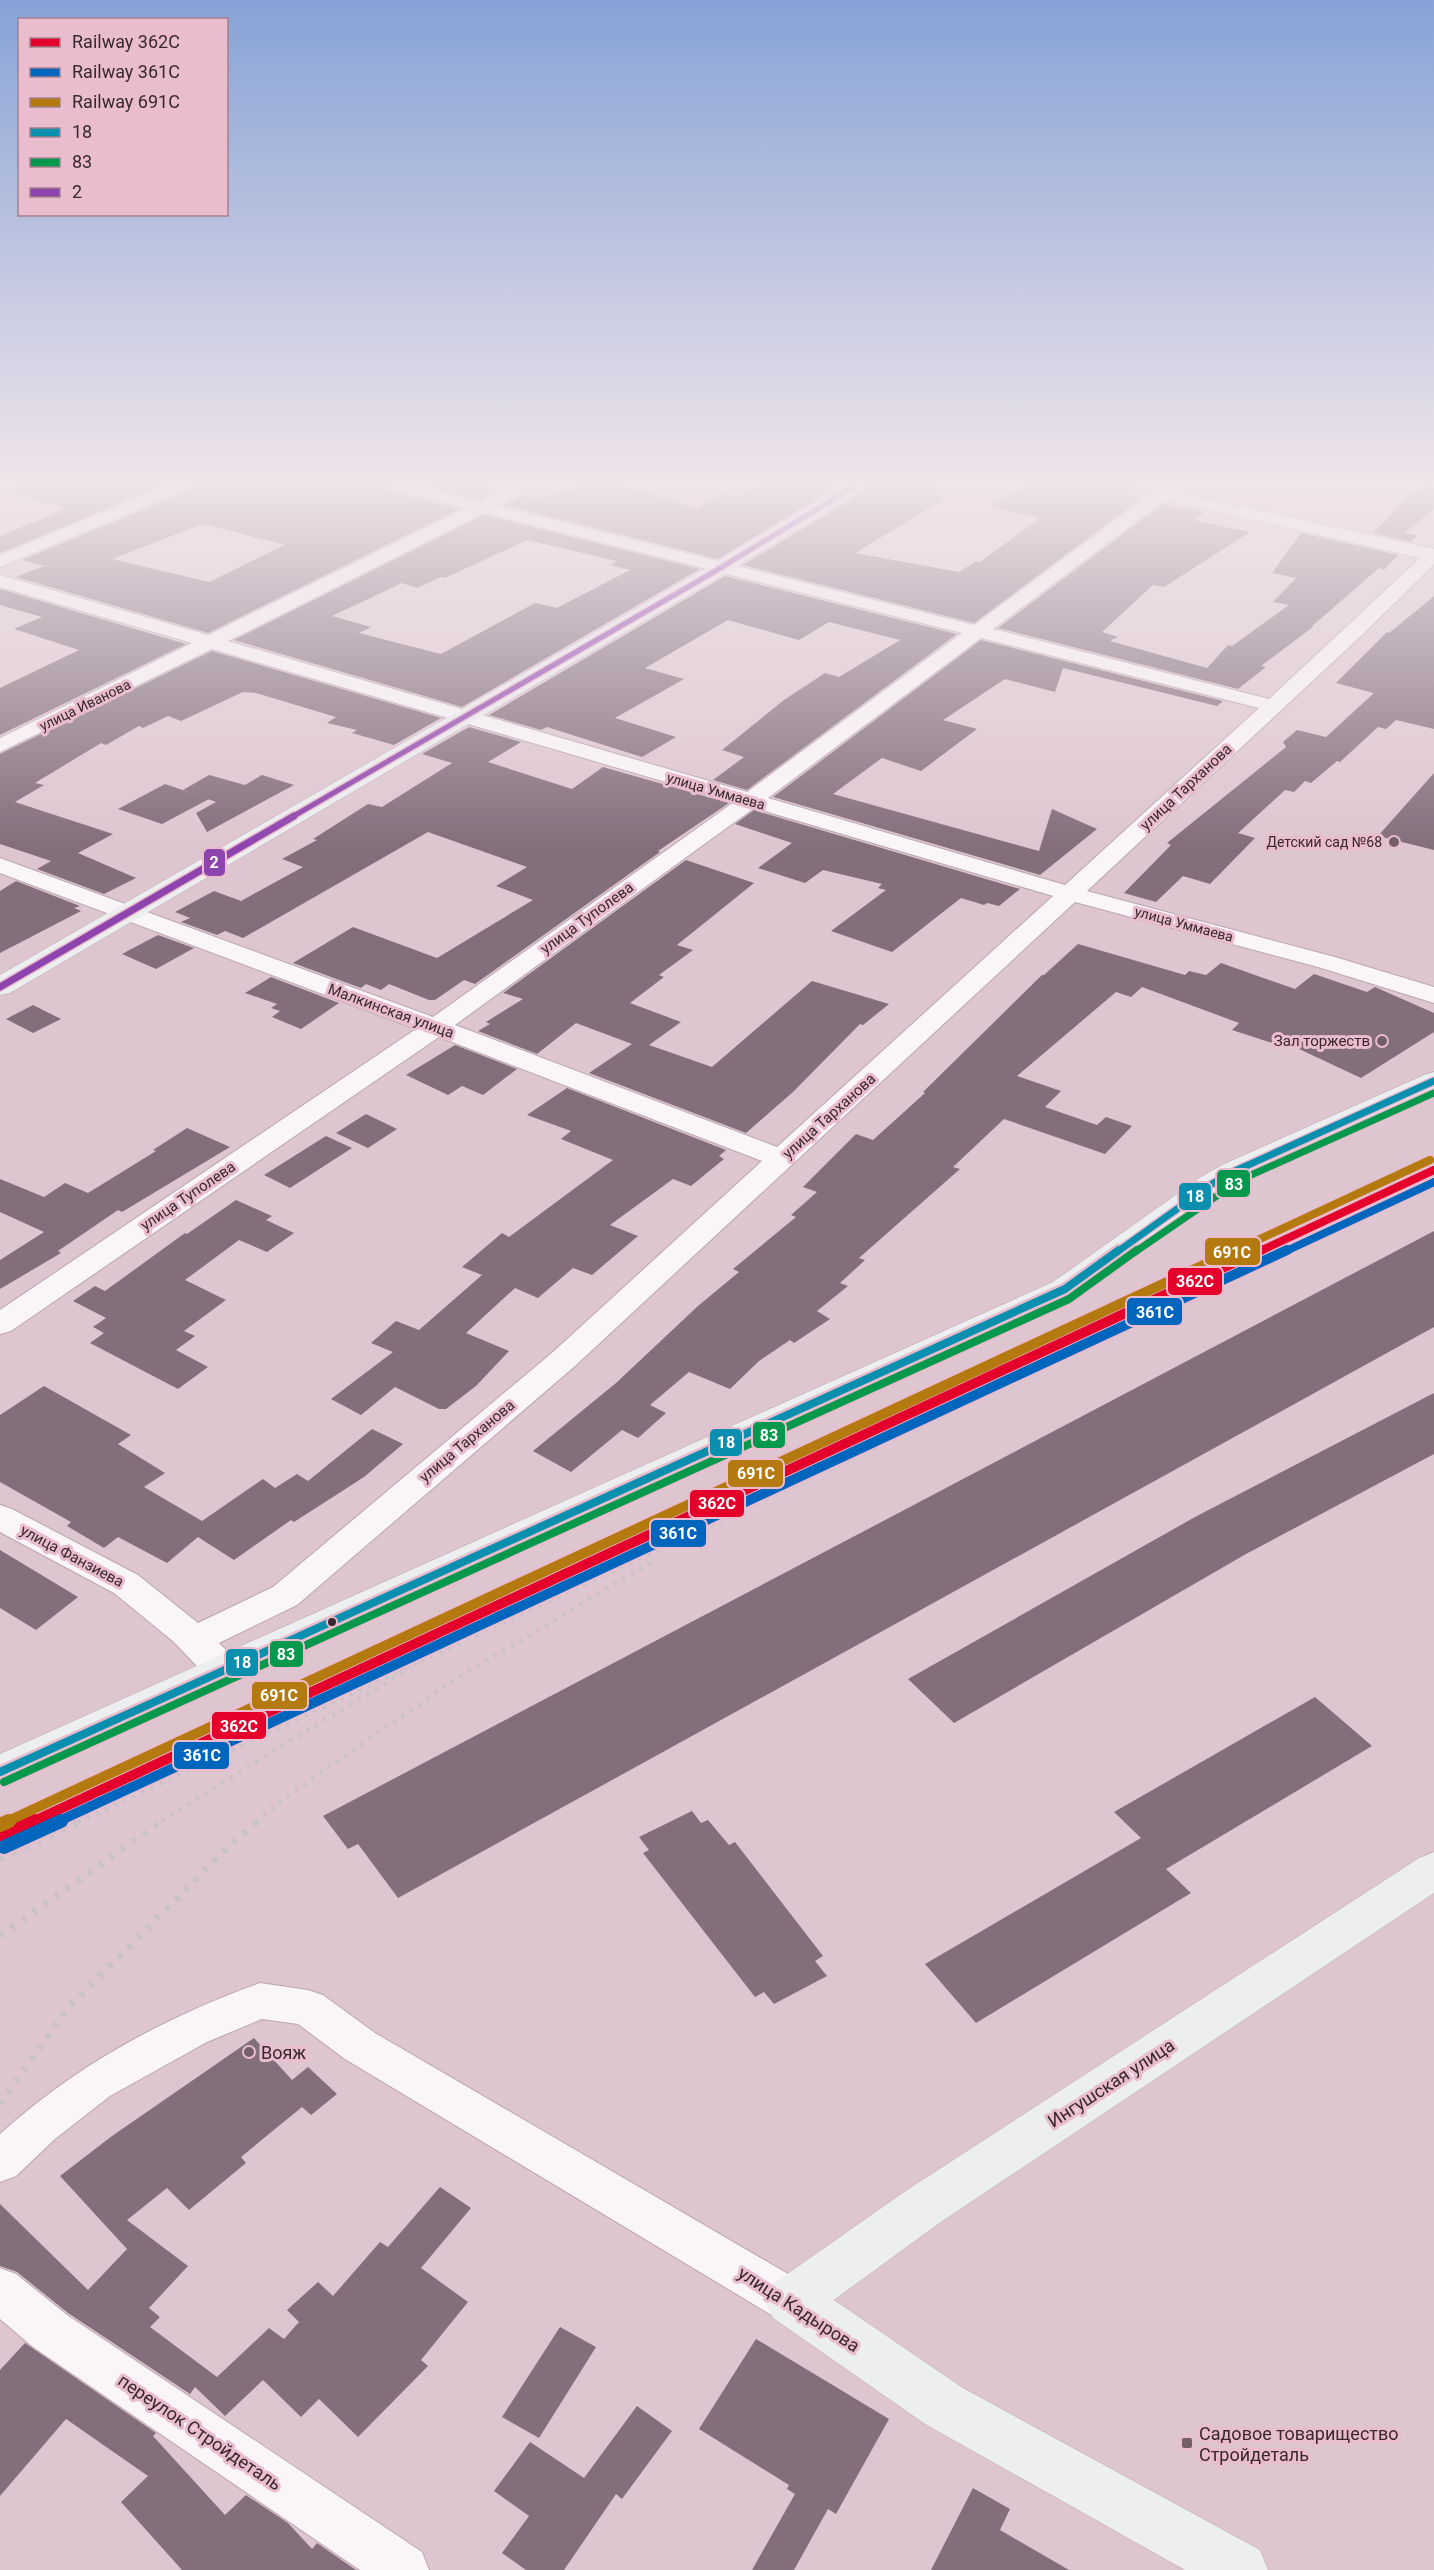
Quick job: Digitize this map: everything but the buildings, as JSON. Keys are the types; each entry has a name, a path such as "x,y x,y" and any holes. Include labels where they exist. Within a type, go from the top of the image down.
{"street":[{"name":"улица Уммаева","path":"85,606 1071,894 1350,967 1434,995"},
{"name":"улица Иванова","path":"0,746 280,606"},
{"path":"0,987 654,606"},
{"path":"877,606 1274,706"},
{"name":"улица Туполева","path":"0,1324 436,1027 750,801 1014,606"},
{"name":"улица Тарханова","path":"194,1640 285,1596 564,1359 1382,606"},
{"name":"Малкинская улица","path":"0,865 782,1159"},
{"path":"0,1772 1065,1289 1212,1184 1235,1171 1434,1081"},
{"name":"улица Фанзиева","path":"0,1517 126,1584 194,1640 223,1670"},
{"name":"Ингушская улица","path":"791,2301 921,2208 1434,1870"},
{"name":"улица Кадырова","path":"0,2162 40,2125 95,2083 192,2029 260,2001 308,2008 360,2046 791,2301 944,2406 1240,2570"},
{"name":"переулок Стройдеталь","path":"0,2290 50,2331 404,2570"}],"railway":[{"path":"1292,1252 1434,1185"},
{"path":"421,1661 1295,1250"},
{"path":"256,1822 283,1799 453,1681 653,1561"},
{"path":"78,1822 421,1661"},
{"path":"159,1822 421,1661"},
{"path":"0,1859 81,1821"},
{"path":"0,1936 162,1821"},
{"path":"0,2104 67,2009 229,1846 258,1821"}],"rail line":[{"name":"691С","path":"0,1825 1430,1160"},
{"name":"362С","path":"0,1837 1434,1170"},
{"name":"361С","path":"4,1847 1434,1182"}],"transit line":[{"name":"2","path":"0,987 655,606"},
{"name":"18","path":"0,1772 1065,1289 1212,1184 1235,1171 1434,1081"},
{"name":"83","path":"4,1782 1069,1299 1218,1193 1240,1180 1434,1093"}],"place":[{"name":"Детский сад №68","path":"1394,842"},
{"name":"Зал торжеств","path":"1382,1041"},
{"name":"Вояж","path":"249,2052"},
{"name":"Садовое товарищество Стройдеталь","path":"1187,2443"}]}
